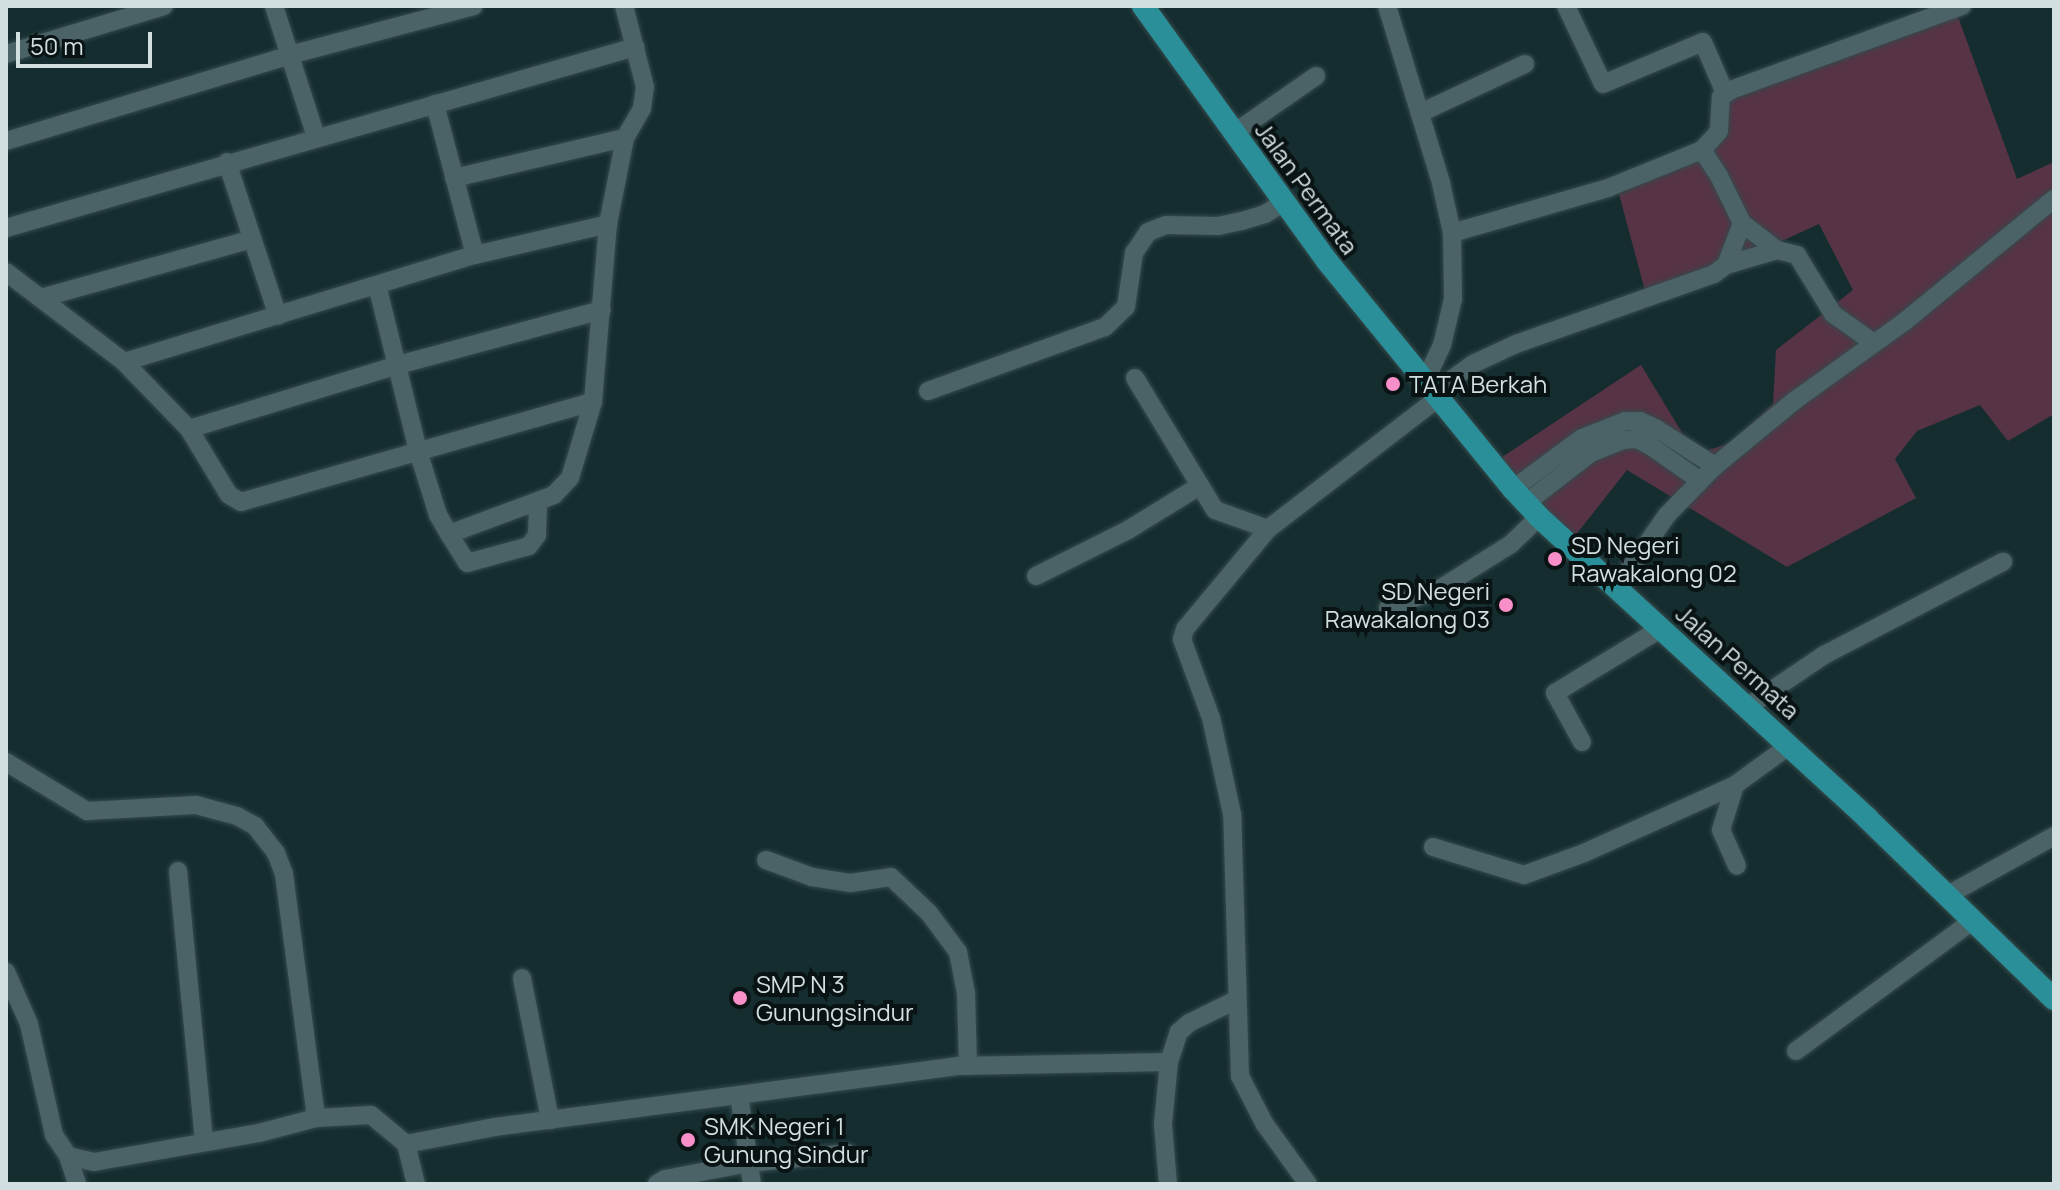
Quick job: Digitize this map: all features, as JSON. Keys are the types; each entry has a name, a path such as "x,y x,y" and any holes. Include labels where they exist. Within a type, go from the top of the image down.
{"main road":[{"name":"Jalan Permata","path":"1143,6 1284,202 1432,390 1526,503 1790,745 2054,999"}],"street":[{"path":"6,54 164,6"},
{"path":"274,6 316,137"},
{"path":"6,141 290,55 474,6"},
{"path":"449,534 554,495 570,478 593,402 608,224 625,138 639,118 644,98 624,6"},
{"path":"1387,6 1452,233 1453,299 1432,390"},
{"path":"1566,6 1603,84 1703,42 1725,93"},
{"path":"1452,233 1608,188 1702,150 1719,131 1721,97 1725,93 1962,6"},
{"path":"6,228 635,47"},
{"path":"1420,113 1525,64"},
{"path":"1234,133 1316,76"},
{"path":"435,104 475,255"},
{"path":"454,178 625,138"},
{"path":"1702,150 1719,176 1742,223 1777,250 1797,255 1833,314 1874,343"},
{"path":"227,162 278,316"},
{"path":"1617,587 1667,515 1699,480 1794,401 1874,343 2054,199"},
{"path":"928,391 1105,327 1126,307 1134,253 1148,232 1166,225 1218,226 1242,221 1265,214 1284,202"},
{"path":"1726,265 1742,223"},
{"path":"124,362 475,255 608,224"},
{"path":"41,298 252,239"},
{"path":"1308,1184 1264,1123 1240,1076 1232,814 1211,718 1182,639 1185,629 1268,529 1432,390 1473,364 1516,344 1714,274 1726,265 1777,250"},
{"path":"6,272 124,362 189,429 229,495 241,502 593,402"},
{"path":"377,285 418,451 438,515 467,563 529,546 537,535 538,502"},
{"path":"189,429 398,365 602,310"},
{"path":"1135,378 1198,487 1215,510 1268,529"},
{"path":"1388,608 1441,588 1511,544 1526,503 1582,438 1625,421 1640,421 1715,466"},
{"path":"1526,503 1591,453 1623,440 1637,439 1649,445 1699,480"},
{"path":"1036,576 1128,530 1198,487"},
{"path":"1747,707 1824,655 2003,562"},
{"path":"1582,742 1555,693 1662,628"},
{"path":"1433,847 1524,875 1584,853 1735,785 1790,745"},
{"path":"6,762 87,811 196,805 237,816 255,826 276,853 284,874 316,1118"},
{"path":"1735,785 1721,830 1737,866"},
{"path":"1948,895 2054,836"},
{"path":"766,860 812,877 850,883 891,877 929,913 958,952 966,993 968,1066"},
{"path":"178,871 204,1142"},
{"path":"1796,1051 1974,920"},
{"path":"6,972 29,1024 54,1135 68,1156 77,1184"},
{"path":"522,978 550,1120"},
{"path":"1168,1184 1163,1134 1169,1062 1179,1032 1189,1023 1236,1000"},
{"path":"406,1144 550,1120 968,1066 1169,1062"},
{"path":"739,1095 752,1184"},
{"path":"68,1156 94,1162 316,1118 371,1115 406,1144 416,1184"},
{"path":"657,1184 665,1179 749,1163 847,1153"}],"shaded area":[{"path":"1957,14 2017,179 2054,162 2054,414 2008,441 1980,405 1917,431 1895,459 1916,498 1787,567 1627,470 1571,541 1496,461 1641,365 1695,454 1731,443 1773,404 1776,350 1853,290 1819,224 1648,302 1619,194 1707,156 1712,98"}],"place":[{"name":"TATA Berkah","path":"1393,384"},
{"name":"SD Negeri Rawakalong 02","path":"1555,559"},
{"name":"SD Negeri Rawakalong 03","path":"1506,605"},
{"name":"SMP N 3 Gunungsindur","path":"740,998"},
{"name":"SMK Negeri 1 Gunung Sindur","path":"688,1140"}]}
